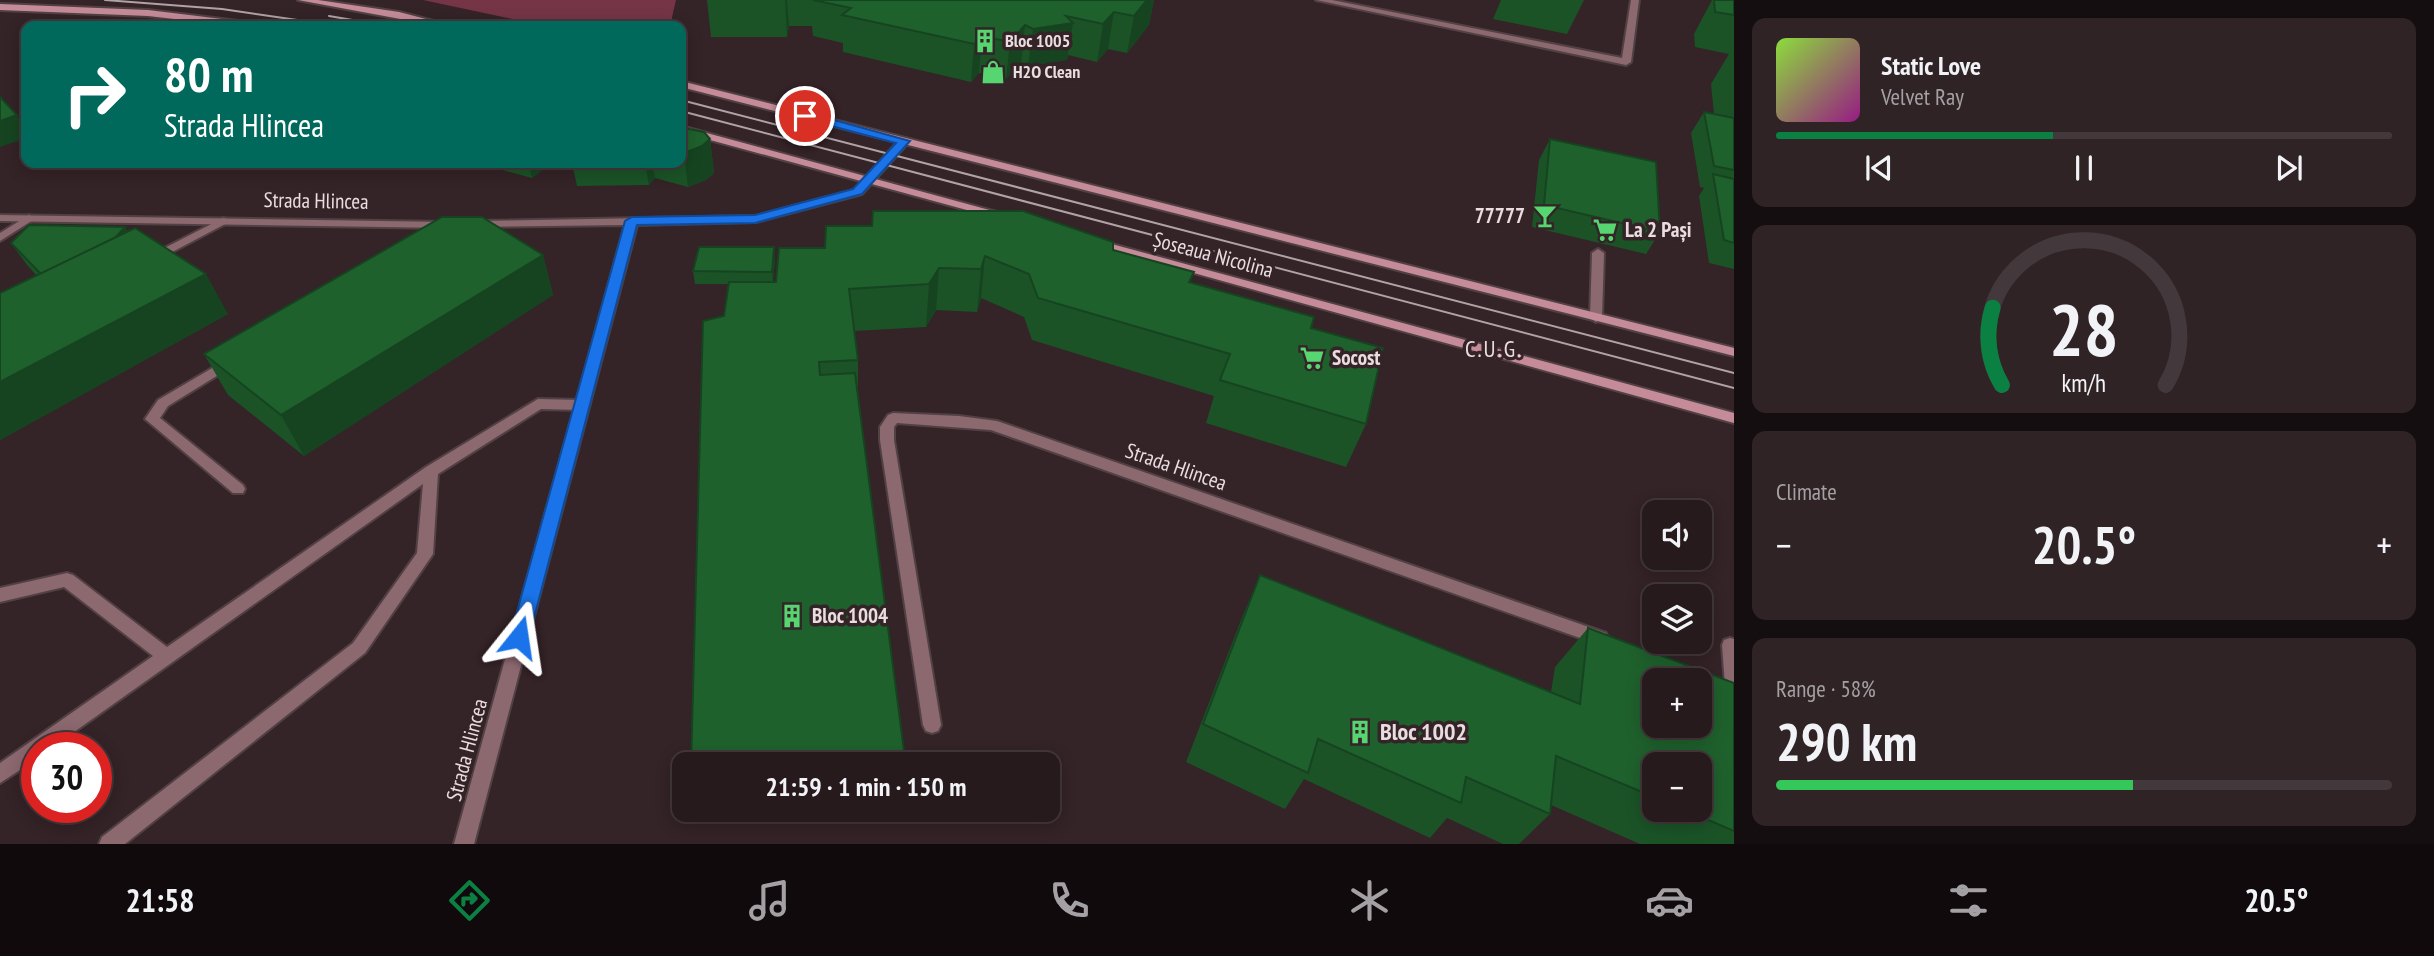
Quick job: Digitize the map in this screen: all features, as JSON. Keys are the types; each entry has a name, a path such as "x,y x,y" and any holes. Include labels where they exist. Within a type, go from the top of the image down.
{"main road":[{"path":"302,0 426,21"},
{"path":"0,7 148,13 214,21"},
{"name":"Șoseaua Nicolina","path":"686,85 1734,352"},
{"path":"686,130 1010,219"},
{"name":"Șoseaua Nicolina","path":"1089,241 1734,418"}],"street":[{"path":"1320,0 1626,62 1635,0"},
{"name":"Strada Hlincea","path":"0,218 449,225 755,219 858,192 904,141"},
{"path":"0,238 29,218"},
{"path":"136,265 223,221"},
{"name":"Strada Hlincea","path":"464,844 632,221"},
{"path":"426,239 449,225"},
{"path":"1596,318 1598,253"},
{"path":"238,489 152,419 163,403 243,353"},
{"path":"61,732 431,471 538,404 581,405"},
{"name":"Strada Hlincea","path":"932,725 887,440 887,427 893,418 992,425 1617,644"},
{"path":"108,844 359,648 425,554 431,471"},
{"path":"0,595 67,580 167,657"},
{"path":"1730,645 1730,683"},
{"path":"0,774 21,760"}],"shaded area":[{"path":"423,0 676,0 671,21 522,21"}],"building":[{"path":"813,0 1147,0 1134,16 1114,12 1103,24 1066,16 1073,23 1033,29 1025,25 1010,42 982,36 974,44 842,15 851,8"},
{"path":"1714,0 1734,0 1734,15 1715,12"},
{"path":"0,97 17,115 0,121"},
{"path":"1704,112 1734,118 1734,170 1714,166"},
{"path":"686,128 704,132 710,139 702,146 686,152"},
{"path":"1550,139 1656,162 1660,232 1544,205"},
{"path":"1713,174 1734,179 1734,243 1724,240"},
{"name":"Bloc 1004","path":"873,211 1023,211 1113,242 1113,250 1194,272 1189,282 1314,317 1311,328 1383,348 1366,424 1220,380 1230,354 1038,298 1029,274 985,256 981,269 939,268 929,284 849,289 858,360 819,362 820,375 855,373 904,751 691,752 703,321 724,316 729,282 776,282 779,248 825,248 826,226 872,226"},
{"path":"442,217 482,217 543,255 281,415 204,354"},
{"path":"29,225 125,227 115,238 41,274 11,243"},
{"path":"135,228 206,274 0,382 0,293"},
{"path":"699,247 774,247 772,272 693,271"},
{"name":"Bloc 1002","path":"1260,575 1580,704 1588,628 1642,648 1642,654 1657,654 1694,668 1642,668 1642,738 1712,738 1712,675 1734,683 1734,831 1712,822 1712,752 1642,752 1642,792 1556,756 1550,814 1466,777 1461,803 1318,739 1308,773 1203,724"}],"tram line":[{"path":"105,0 222,9 305,21"},
{"path":"329,16 358,21"},
{"path":"686,101 1734,373"},
{"path":"686,112 1734,388"}],"place":[{"name":"Bloc 1005","path":"985,41"},
{"name":"H2O Clean","path":"993,72"},
{"name":"77777","path":"1545,216"},
{"name":"La 2 Pași","path":"1605,230"},
{"name":"Socost","path":"1312,358"},
{"name":"Bloc 1004","path":"792,616"},
{"name":"Bloc 1002","path":"1360,732"}],"district":[{"name":"C.U.G.","path":"1494,349"}],"route":[{"path":"519,637 632,221 755,219 858,192 904,141 805,116"}]}
